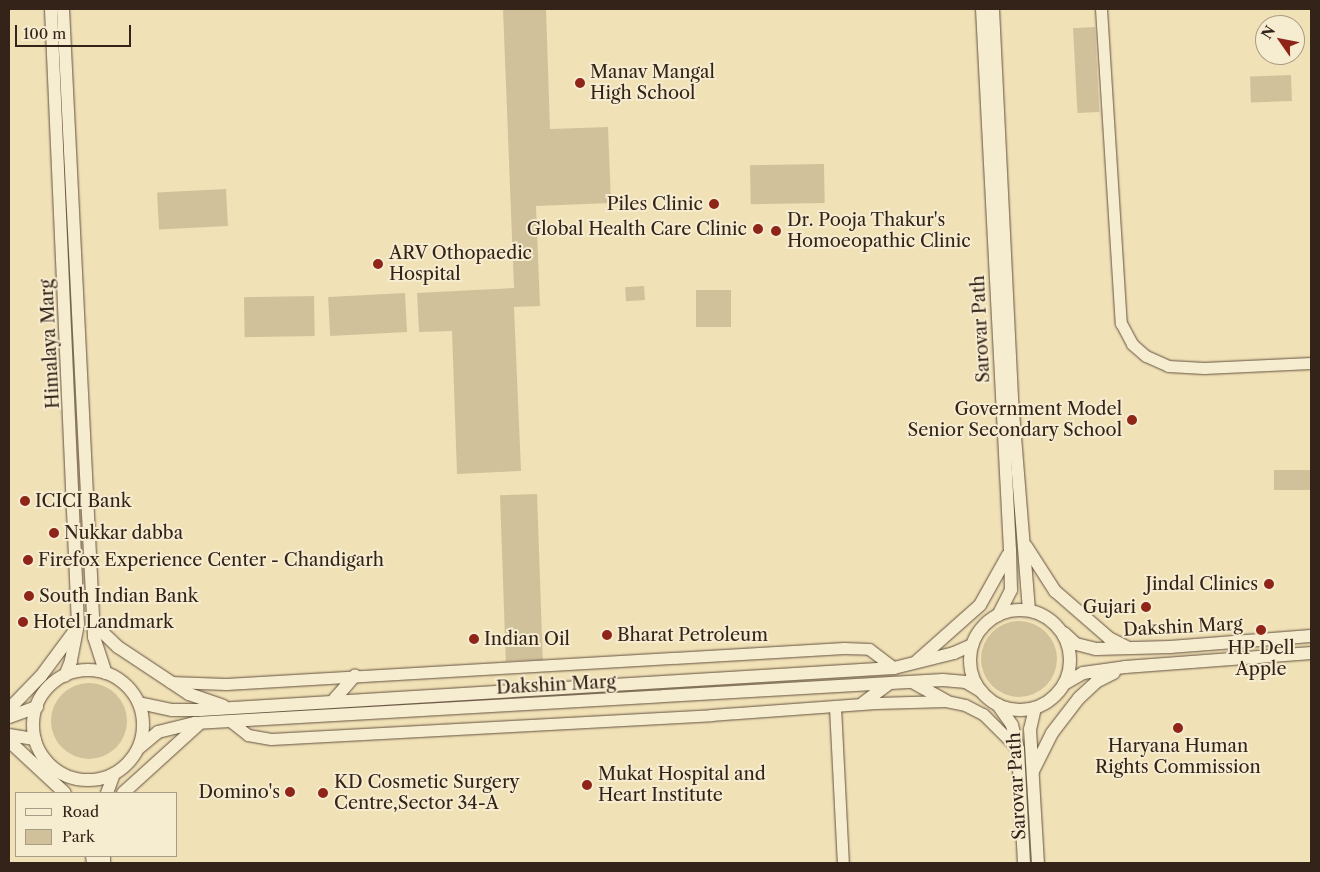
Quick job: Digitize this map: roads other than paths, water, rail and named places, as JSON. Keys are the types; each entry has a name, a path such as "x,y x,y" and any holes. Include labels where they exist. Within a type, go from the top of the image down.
{"main road":[{"name":"Himalaya Marg","path":"51,9 78,624 72,661 64,676"},
{"name":"Sarovar Path","path":"982,9 1010,550 1011,590 998,615"},
{"name":"Sarovar Path","path":"993,9 1012,399 1029,610"},
{"name":"Himalaya Marg","path":"65,11 94,624 98,655 106,673"},
{"path":"1025,544 1054,590 1109,638 1131,649"},
{"path":"913,664 980,606 1010,550"},
{"path":"1010,610 1029,610 1046,616 1061,631 1070,656 1064,684 1052,698 1035,708 1015,710 998,705 981,691 970,663 972,645 981,628 998,615 1010,610"},
{"path":"9,709 52,664 78,624"},
{"path":"94,624 118,647 189,694 231,708"},
{"name":"Dakshin Marg","path":"1061,631 1076,644 1096,649 1131,649 1311,636"},
{"name":"Dakshin Marg","path":"139,703 172,710 231,708 894,668 913,664 972,645"},
{"name":"Dakshin Marg","path":"1064,684 1083,673 1125,667 1311,653"},
{"path":"1033,771 1052,733 1079,698 1096,682 1125,667"},
{"path":"70,777 100,779 114,774 132,758 139,748 143,733 139,703 125,685 106,673 92,670 64,676 52,684 36,707 35,739 48,762 80,784 84,792"},
{"path":"332,702 355,676"},
{"name":"Dakshin Marg","path":"139,748 158,732 200,724 943,680 966,682 981,691"},
{"path":"914,683 946,701"},
{"path":"863,703 888,684"},
{"name":"Sarovar Path","path":"998,705 1012,725 1018,749 1024,863"},
{"path":"9,717 36,707"},
{"name":"Sarovar Path","path":"1035,708 1030,729 1038,863"},
{"path":"124,792 200,724"},
{"path":"9,736 35,739"},
{"path":"9,742 64,792"},
{"path":"107,792 114,774"}],"street":[{"path":"1101,9 1122,323 1132,344 1146,356 1168,366 1204,368 1311,363"},
{"path":"170,682 226,684 844,648 869,648 894,668"},
{"path":"230,722 248,735 271,739 835,707 863,703 946,701 965,705 983,714 1018,749"},
{"path":"835,707 843,863"}],"place":[{"name":"Manav Mangal High School","path":"580,83"},
{"name":"Piles Clinic","path":"714,204"},
{"name":"Global Health Care Clinic","path":"758,229"},
{"name":"Dr. Pooja Thakur's Homoeopathic Clinic","path":"776,231"},
{"name":"ARV Othopaedic Hospital","path":"378,264"},
{"name":"Government Model Senior Secondary School","path":"1132,420"},
{"name":"ICICI Bank","path":"25,501"},
{"name":"Nukkar dabba","path":"54,533"},
{"name":"Firefox Experience Center - Chandigarh","path":"28,560"},
{"name":"Jindal Clinics","path":"1269,584"},
{"name":"South Indian Bank","path":"29,596"},
{"name":"Gujari","path":"1146,607"},
{"name":"Hotel Landmark","path":"23,622"},
{"name":"HP Dell Apple","path":"1261,630"},
{"name":"Bharat Petroleum","path":"607,635"},
{"name":"Indian Oil","path":"474,639"},
{"name":"Haryana Human Rights Commission","path":"1178,728"},
{"name":"Mukat Hospital and Heart Institute","path":"587,785"},
{"name":"Domino's","path":"290,792"},
{"name":"KD Cosmetic Surgery Centre,Sector 34-A","path":"323,793"}]}
